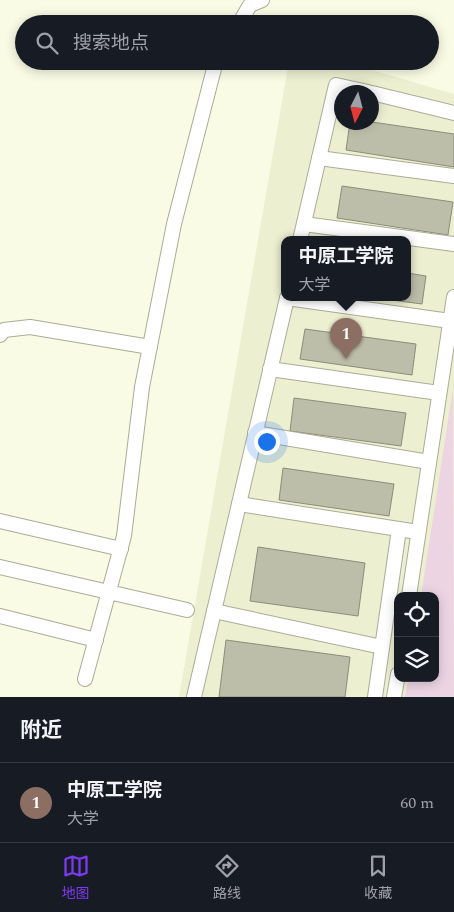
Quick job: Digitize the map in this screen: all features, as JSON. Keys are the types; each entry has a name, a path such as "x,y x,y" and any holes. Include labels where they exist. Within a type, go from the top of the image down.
{"street":[{"path":"244,15 250,5 262,0"},
{"path":"85,679 121,549 142,387 174,224 214,70"},
{"path":"301,236 334,94"},
{"path":"379,95 454,113"},
{"path":"319,158 454,176"},
{"path":"304,224 394,236"},
{"path":"411,238 454,244"},
{"path":"410,592 439,393 448,373 450,321 454,297"},
{"path":"194,697 286,301"},
{"path":"308,301 450,321"},
{"path":"0,335 4,330 30,327 150,347"},
{"path":"270,369 439,393"},
{"path":"255,433 429,462"},
{"path":"239,504 418,532"},
{"path":"0,521 121,549"},
{"path":"375,697 399,529"},
{"path":"0,567 188,610"},
{"path":"214,611 382,647"},
{"path":"0,616 96,640"},
{"path":"394,697 397,682"}],"shaded area":[{"path":"287,70 372,70 454,94 454,697 179,697"},
{"path":"453,388 454,697 405,697 407,682 439,682 439,592 422,592"}],"building":[{"path":"379,123 454,134 454,167 346,150 349,130 379,130"},
{"path":"342,186 453,202 448,235 337,218"},
{"path":"411,274 426,276 422,304 400,301 411,301"},
{"path":"305,329 416,344 412,375 300,359"},
{"path":"294,398 406,413 401,446 290,431"},
{"path":"283,468 394,484 389,516 279,500"},
{"path":"258,547 365,563 358,616 250,601"},
{"path":"226,640 350,657 345,697 219,697"}],"place":[{"name":"中原工学院","path":"346,359"}]}
